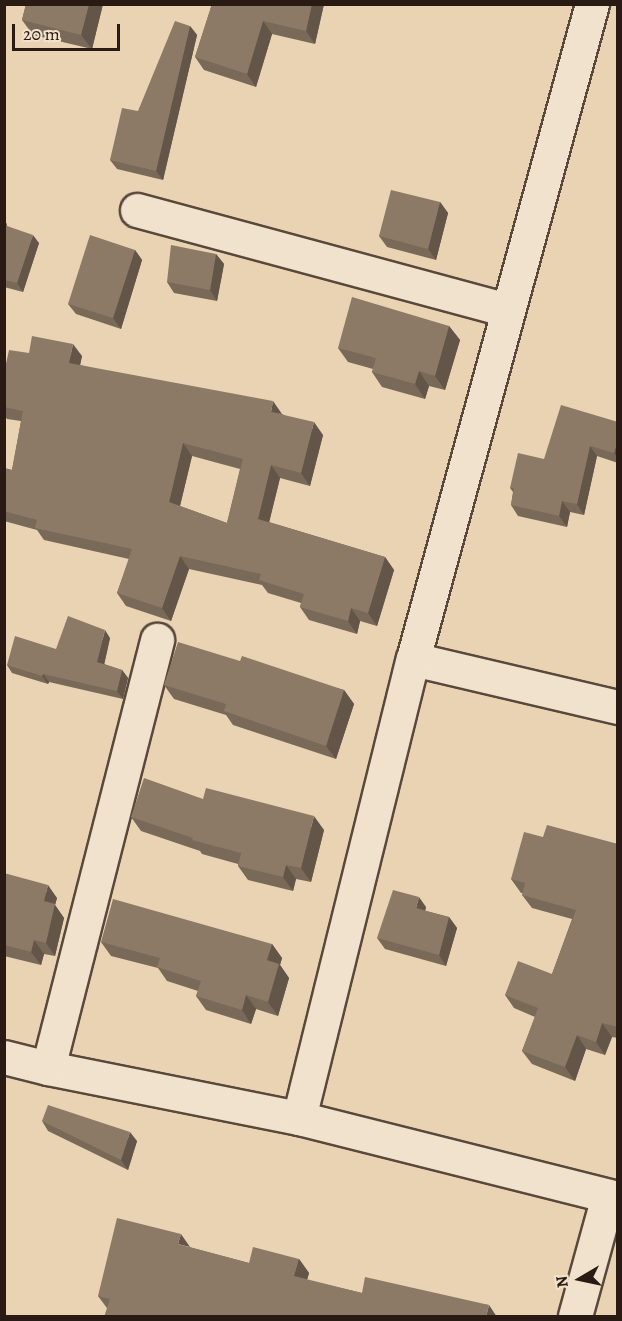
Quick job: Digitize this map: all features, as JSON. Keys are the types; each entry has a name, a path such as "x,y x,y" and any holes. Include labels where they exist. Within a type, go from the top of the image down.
{"street":[{"path":"299,1118 413,659 592,4"},
{"path":"137,210 508,310"},
{"path":"48,1068 157,640"},
{"path":"413,659 618,707"},
{"path":"4,1057 48,1068 299,1118 613,1197 575,1317"}],"building":[{"path":"26,4 89,4 81,35 22,20"},
{"path":"212,4 312,4 306,31 263,21 247,74 195,57"},
{"path":"175,21 190,26 156,171 110,160 122,108 138,111"},
{"path":"391,190 440,202 428,249 379,236"},
{"path":"4,225 33,235 17,283 4,280"},
{"path":"90,235 135,250 113,318 68,304"},
{"path":"171,245 216,254 210,290 167,282"},
{"path":"352,297 449,326 435,376 419,371 415,384 372,372 376,358 338,348"},
{"path":"32,336 73,344 69,363 273,401 271,412 314,422 301,473 271,465 258,519 385,557 368,613 351,608 348,621 300,607 304,594 259,580 261,574 180,556 162,608 117,593 132,549 35,528 37,520 4,511 4,468 12,470 23,411 4,407 4,373 9,350 29,353","holes":["183,443 243,459 227,523 169,502"]},
{"path":"561,405 618,422 618,440 614,453 590,446 577,504 562,501 559,516 511,505 514,488 510,488 518,453 544,459"},
{"path":"68,616 105,630 97,662 122,670 117,691 43,674 42,676 7,665 15,636 56,649"},
{"path":"178,642 240,661 242,656 344,690 326,746 224,711 226,704 164,685"},
{"path":"144,778 203,799 206,788 314,816 301,868 286,865 283,877 238,866 241,853 192,840 193,838 131,817"},
{"path":"547,825 618,844 618,1027 602,1023 596,1042 577,1035 565,1067 522,1051 538,1008 505,995 518,961 552,974 576,910 522,895 525,883 511,879 524,832 543,837"},
{"path":"4,873 48,885 44,901 55,904 46,943 34,940 31,952 4,945"},
{"path":"393,890 419,897 416,908 449,917 439,955 377,938"},
{"path":"113,899 272,944 267,960 279,964 268,1002 246,995 242,1010 196,996 201,981 157,967 160,958 101,942"},
{"path":"48,1105 130,1132 121,1160 42,1121"},
{"path":"117,1218 181,1234 178,1244 249,1263 253,1247 299,1259 294,1276 362,1293 365,1277 489,1305 486,1317 104,1317 110,1299 98,1296"}]}
